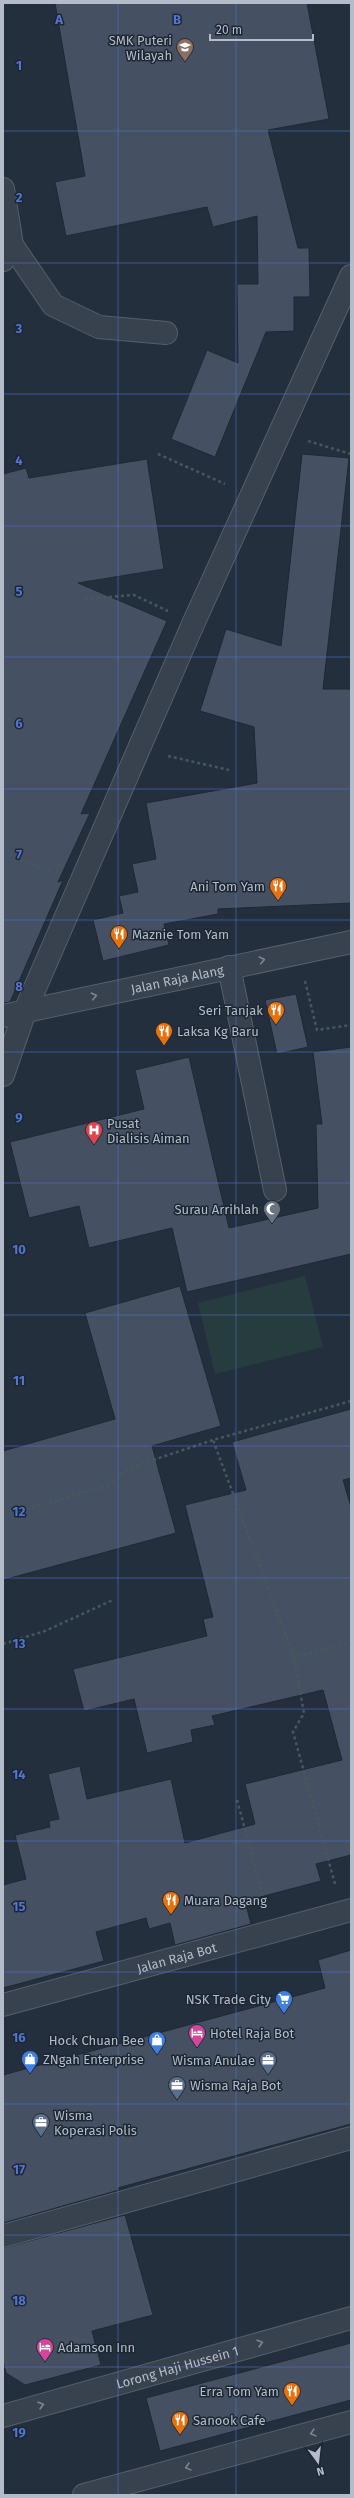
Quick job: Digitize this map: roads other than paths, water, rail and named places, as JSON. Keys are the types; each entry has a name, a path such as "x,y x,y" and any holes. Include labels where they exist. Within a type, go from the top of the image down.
{"street":[{"path":"3,189 7,252 53,305 98,327 166,333"},
{"path":"3,1075 24,1011 140,750 193,624 351,276"},
{"name":"Jalan Raja Alang","path":"3,1016 351,942"},
{"path":"229,967 275,1190"},
{"name":"Jalan Raja Bot","path":"3,2005 347,1911"},
{"path":"3,2236 351,2138"},
{"name":"Lorong Haji Hussein 1","path":"3,2416 351,2318"},
{"path":"84,2495 351,2422"}],"place":[{"name":"SMK Puteri Wilayah","path":"185,62"},
{"name":"Ani Tom Yam","path":"278,901"},
{"name":"Maznie Tom Yam","path":"119,949"},
{"name":"Seri Tanjak","path":"276,1025"},
{"name":"Laksa Kg Baru","path":"164,1046"},
{"name":"Pusat Dialisis Aiman","path":"94,1145"},
{"name":"Surau Arrihlah","path":"272,1224"},
{"name":"Muara Dagang","path":"171,1915"},
{"name":"NSK Trade City","path":"284,2014"},
{"name":"Hotel Raja Bot","path":"197,2048"},
{"name":"Hock Chuan Bee","path":"157,2055"},
{"name":"ZNgah Enterprise","path":"30,2074"},
{"name":"Wisma Anulae","path":"268,2075"},
{"name":"Wisma Raja Bot","path":"177,2100"},
{"name":"Wisma Koperasi Polis","path":"41,2137"},
{"name":"Adamson Inn","path":"45,2362"},
{"name":"Erra Tom Yam","path":"292,2406"},
{"name":"Sanook Cafe","path":"180,2435"}]}
